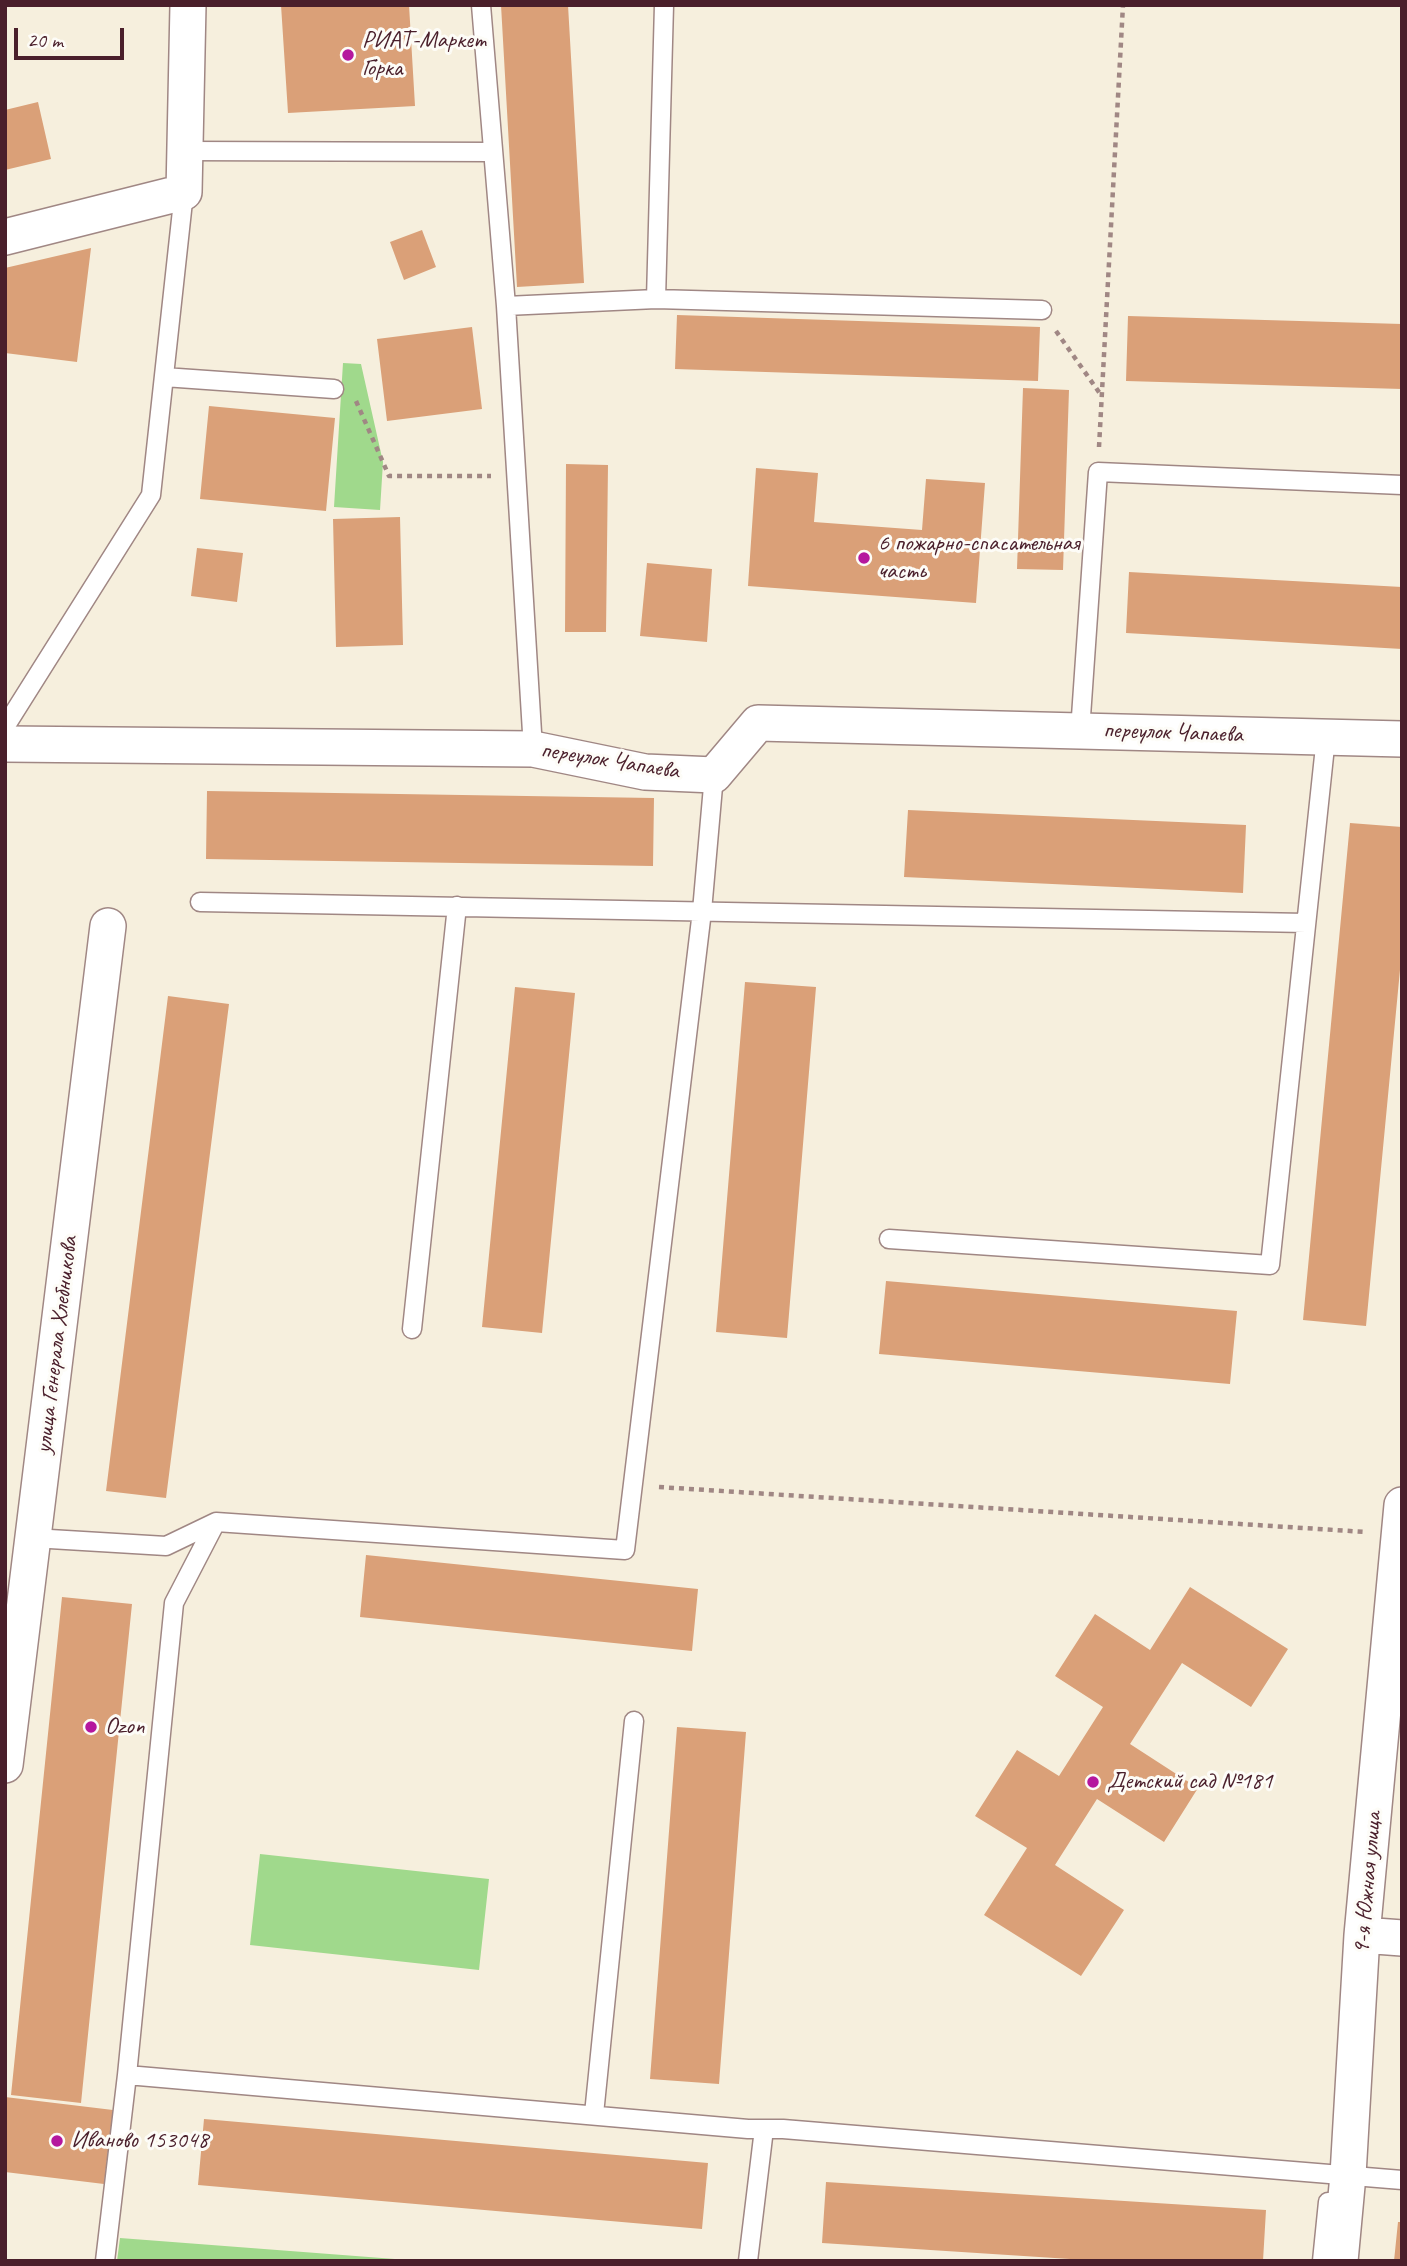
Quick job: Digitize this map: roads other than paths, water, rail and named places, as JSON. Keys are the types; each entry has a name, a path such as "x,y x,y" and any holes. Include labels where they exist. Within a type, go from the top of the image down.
{"street":[{"path":"5,237 184,192 188,5"},
{"name":"переулок Чапаева","path":"5,744 533,749 645,772 713,775 758,723 1402,739"},
{"name":"улица Генерала Хлебникова","path":"5,1765 108,926"},
{"name":"9-я Южная улица","path":"1340,2261 1339,2174 1362,1935 1396,1648 1401,1520"},
{"path":"1362,1935 1402,1938"}],"lane":[{"path":"481,5 506,306 533,749"},
{"path":"656,299 664,5"},
{"path":"185,152 493,152"},
{"path":"5,727 151,495 184,192"},
{"path":"506,306 656,299 1042,310"},
{"path":"164,377 334,388"},
{"path":"1080,731 1098,472 1402,485"},
{"path":"889,1239 1270,1265 1326,737"},
{"path":"33,1538 166,1546 216,1522 625,1550 702,911 713,775"},
{"path":"200,902 1306,923"},
{"path":"412,1329 457,906"},
{"path":"106,2261 174,1604 216,1522"},
{"path":"594,2114 634,1721"},
{"path":"127,2075 1402,2180"},
{"path":"748,2261 764,2129"},
{"path":"1322,2261 1339,2174"}],"place":[{"name":"РИАТ-Маркет Горка","path":"348,55"},
{"name":"6 пожарно-спасательная часть","path":"864,558"},
{"name":"Ozon","path":"91,1727"},
{"name":"Детский сад №181","path":"1093,1782"},
{"name":"Иваново 153048","path":"57,2141"}]}
